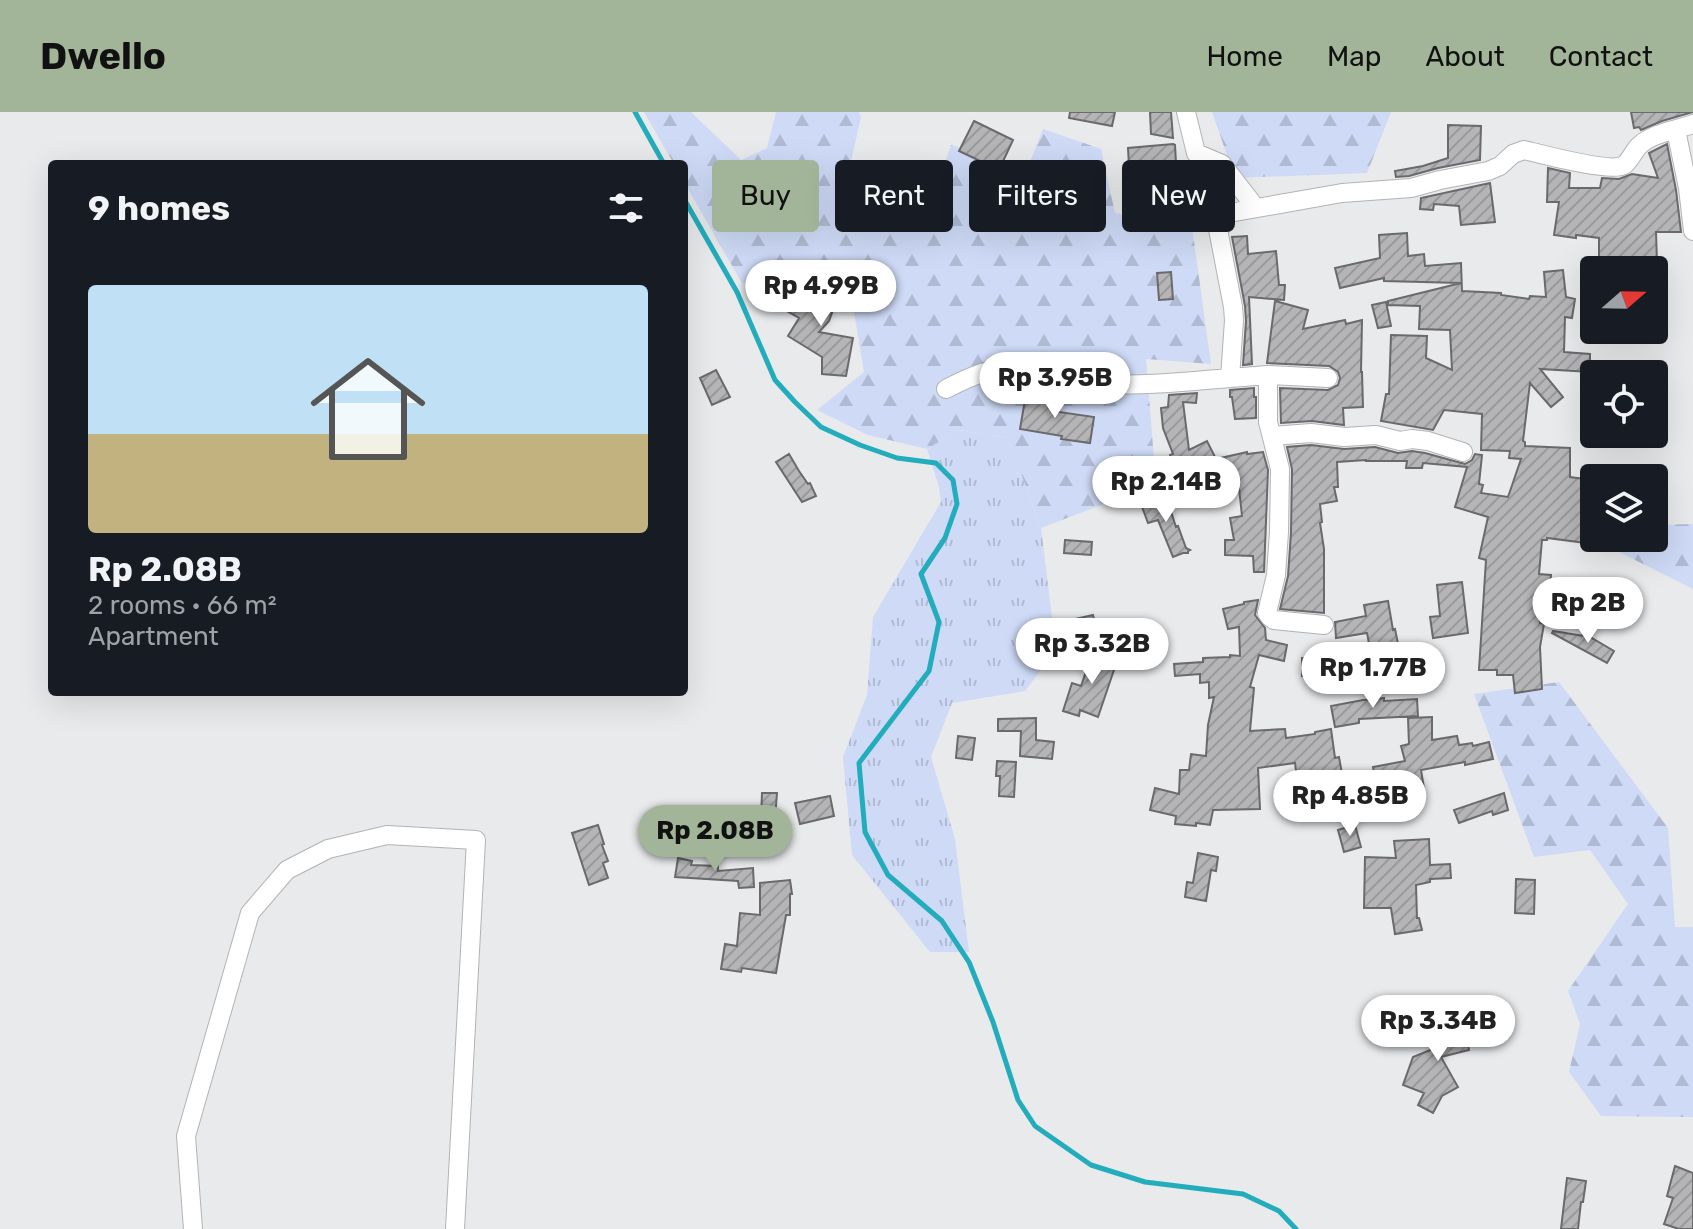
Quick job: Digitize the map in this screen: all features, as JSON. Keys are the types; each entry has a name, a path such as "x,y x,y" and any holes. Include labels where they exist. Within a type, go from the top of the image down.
{"street":[{"path":"1186,112 1196,153 1222,164 1256,208"},
{"path":"1230,378 1234,320 1216,219 1220,214 1342,193 1411,188 1488,171 1524,150 1598,167 1622,166 1644,142 1685,123 1693,231"},
{"path":"946,389 969,377 995,369 1020,367 1099,383 1131,385 1268,375 1328,378"},
{"path":"1268,375 1268,422 1280,469 1276,575 1267,613 1274,620 1324,625"},
{"path":"1272,436 1311,433 1344,437 1376,435 1400,441 1428,441 1463,452"},
{"path":"193,1229 186,1136 250,913 287,870 328,849 387,835 476,840 455,1229"}],"green space":[{"path":"644,112 691,112 741,160 712,160 712,231 688,189 688,160 672,160"},
{"path":"776,112 859,112 861,117 851,160 835,160 835,232 953,232 953,160 946,160 951,145 997,160 969,160 969,232 1106,232 1106,172 1115,213 1122,214 1122,232 1193,232 1211,364 1146,359 1156,484 1041,528 1008,438 959,430 927,449 868,435 817,410 864,372 848,276 823,268 772,284 742,283 713,232 819,232 819,160 741,160 767,148"},
{"path":"1212,112 1391,112 1367,173 1235,178 1235,160 1229,160"},
{"path":"1043,129 1101,149 1103,160 1031,160"},
{"path":"959,430 1008,438 1041,528 1056,650 1025,691 952,703 931,757 955,839 969,952 930,952 852,855 843,757 867,695 873,617 941,502 927,449"},
{"path":"1693,524 1693,589 1619,552 1668,552 1668,525"},
{"path":"1559,682 1668,828 1675,927 1693,927 1693,1117 1601,1116 1569,1072 1580,1024 1568,991 1628,904 1590,850 1534,857 1474,694"}],"building":[{"path":"1070,112 1115,112 1112,126 1069,118"},
{"path":"1150,112 1171,112 1173,138 1151,134"},
{"path":"1631,112 1693,112 1641,130 1634,128"},
{"path":"974,121 1013,140 1004,160 978,160 959,151"},
{"path":"1448,125 1481,126 1480,160 1396,177 1395,171 1448,158"},
{"path":"1173,144 1176,160 1129,160 1128,148"},
{"path":"1667,144 1681,232 1656,232 1657,256 1599,256 1599,238 1554,235 1559,202 1547,202 1548,168 1570,173 1569,188 1600,188 1602,178 1619,179 1632,174 1658,178 1649,153"},
{"path":"1490,183 1495,222 1461,225 1459,206 1434,204 1433,210 1420,209 1421,198"},
{"path":"1407,233 1408,256 1424,254 1425,266 1461,263 1462,291 1501,293 1529,299 1530,296 1546,297 1544,272 1563,270 1566,297 1575,299 1572,318 1565,317 1564,352 1590,354 1590,360 1580,360 1580,371 1540,369 1563,397 1551,407 1530,383 1523,441 1525,446 1570,448 1570,477 1580,478 1580,542 1542,540 1539,574 1551,575 1550,592 1543,591 1540,623 1544,624 1540,647 1542,689 1515,693 1513,675 1497,675 1497,670 1479,670 1486,560 1479,558 1488,517 1455,507 1467,467 1423,463 1422,468 1406,468 1407,461 1337,462 1338,487 1334,487 1337,501 1320,504 1324,613 1280,609 1288,576 1291,533 1292,469 1287,447 1375,447 1398,453 1425,453 1465,464 1475,454 1482,455 1481,493 1508,497 1521,459 1509,458 1510,451 1481,450 1482,414 1444,410 1433,430 1381,421 1386,394 1389,394 1391,335 1427,336 1426,358 1452,370 1450,330 1419,329 1420,306 1388,305 1388,301 1461,283 1384,281 1384,278 1340,288 1335,268 1380,258 1379,235"},
{"path":"1247,236 1248,254 1276,251 1279,285 1285,285 1284,300 1249,297 1252,364 1243,365 1245,306 1232,237"},
{"path":"1171,272 1173,299 1159,300 1157,273"},
{"path":"821,280 841,288 829,321 819,332 853,338 846,376 822,374 822,357 788,336 799,318 787,311 792,300 795,302 805,284 817,290"},
{"path":"1275,301 1308,310 1303,329 1345,320 1346,324 1362,320 1363,407 1343,408 1344,425 1312,421 1281,423 1280,388 1328,390 1338,385 1340,378 1338,372 1329,366 1267,363"},
{"path":"1386,302 1391,326 1378,328 1372,305"},
{"path":"716,370 730,397 712,405 700,378"},
{"path":"1254,388 1256,418 1235,419 1230,390"},
{"path":"1197,393 1196,403 1183,402 1189,450 1207,441 1216,459 1263,452 1268,470 1264,572 1254,572 1253,556 1225,555 1225,540 1234,540 1230,518 1242,516 1239,488 1232,490 1231,483 1209,490 1201,464 1177,473 1170,455 1173,454 1163,428 1161,408 1168,407 1169,395"},
{"path":"1026,394 1054,398 1052,411 1094,417 1090,443 1020,429"},
{"path":"789,454 816,496 802,502 776,462"},
{"path":"1166,496 1176,527 1190,550 1173,557 1158,520 1148,523 1141,504"},
{"path":"1065,540 1092,542 1091,555 1064,553"},
{"path":"1462,582 1468,633 1433,638 1430,617 1440,616 1437,585"},
{"path":"1258,600 1255,615 1265,628 1266,640 1287,645 1284,661 1259,655 1250,687 1254,688 1250,731 1285,729 1286,738 1331,729 1335,758 1339,757 1346,796 1299,807 1295,763 1258,768 1260,809 1213,810 1210,825 1175,824 1176,816 1150,810 1155,788 1179,794 1180,770 1189,770 1191,754 1206,756 1214,697 1209,698 1209,682 1200,683 1200,674 1175,676 1174,664 1203,662 1203,658 1240,656 1239,627 1228,629 1223,609"},
{"path":"1388,601 1399,649 1371,654 1367,633 1336,638 1335,622 1366,616 1364,605"},
{"path":"1093,615 1097,631 1075,636 1071,620"},
{"path":"1553,631 1590,637 1614,651 1607,663"},
{"path":"1094,649 1118,658 1098,717 1080,710 1079,716 1063,711 1072,683 1081,686"},
{"path":"1302,658 1323,659 1322,677 1302,676"},
{"path":"1384,698 1384,701 1417,699 1418,716 1359,719 1359,723 1335,727 1331,706"},
{"path":"1432,717 1432,740 1457,736 1459,745 1489,742 1493,759 1421,770 1424,788 1378,793 1373,767 1405,761 1401,746 1409,744 1408,718"},
{"path":"1036,718 1036,740 1054,742 1052,759 1020,756 1021,731 998,731 998,719"},
{"path":"958,736 975,738 972,760 956,758"},
{"path":"997,761 1016,762 1014,797 999,796"},
{"path":"762,793 777,793 775,819 761,818"},
{"path":"1504,793 1508,810 1493,815 1492,811 1459,823 1454,810"},
{"path":"830,796 834,816 800,824 795,803"},
{"path":"598,825 608,861 603,863 608,878 589,885 572,833"},
{"path":"1355,825 1361,847 1344,852 1338,830"},
{"path":"1429,839 1430,865 1450,864 1451,878 1430,879 1430,882 1416,885 1417,918 1422,930 1395,934 1391,908 1364,908 1365,857 1396,858 1394,841"},
{"path":"1198,853 1218,857 1216,871 1211,870 1206,901 1185,897 1187,882 1193,883"},
{"path":"678,858 692,861 691,865 718,866 718,871 753,868 754,887 739,888 738,881 675,877"},
{"path":"1516,879 1535,880 1534,914 1515,913"},
{"path":"790,880 790,915 786,915 776,973 742,968 741,972 721,969 725,944 737,946 740,913 760,915 760,883"},
{"path":"1461,1006 1469,1050 1441,1057 1458,1087 1442,1096 1433,1113 1418,1105 1424,1093 1403,1085 1413,1057 1448,1043 1441,1010"},
{"path":"1675,1166 1693,1173 1693,1229 1664,1224 1673,1198 1667,1196"},
{"path":"1567,1178 1586,1181 1578,1229 1561,1229"}],"waterway":[{"path":"635,112 662,160"},
{"path":"688,206 737,292 775,380 795,402 821,427 897,458 936,463 953,480 957,504 945,538 921,574 939,622 929,671 859,763 865,832 888,875 942,921 969,962 993,1022 1018,1100 1035,1126 1091,1165 1145,1182 1243,1194 1279,1211 1296,1229"}]}
